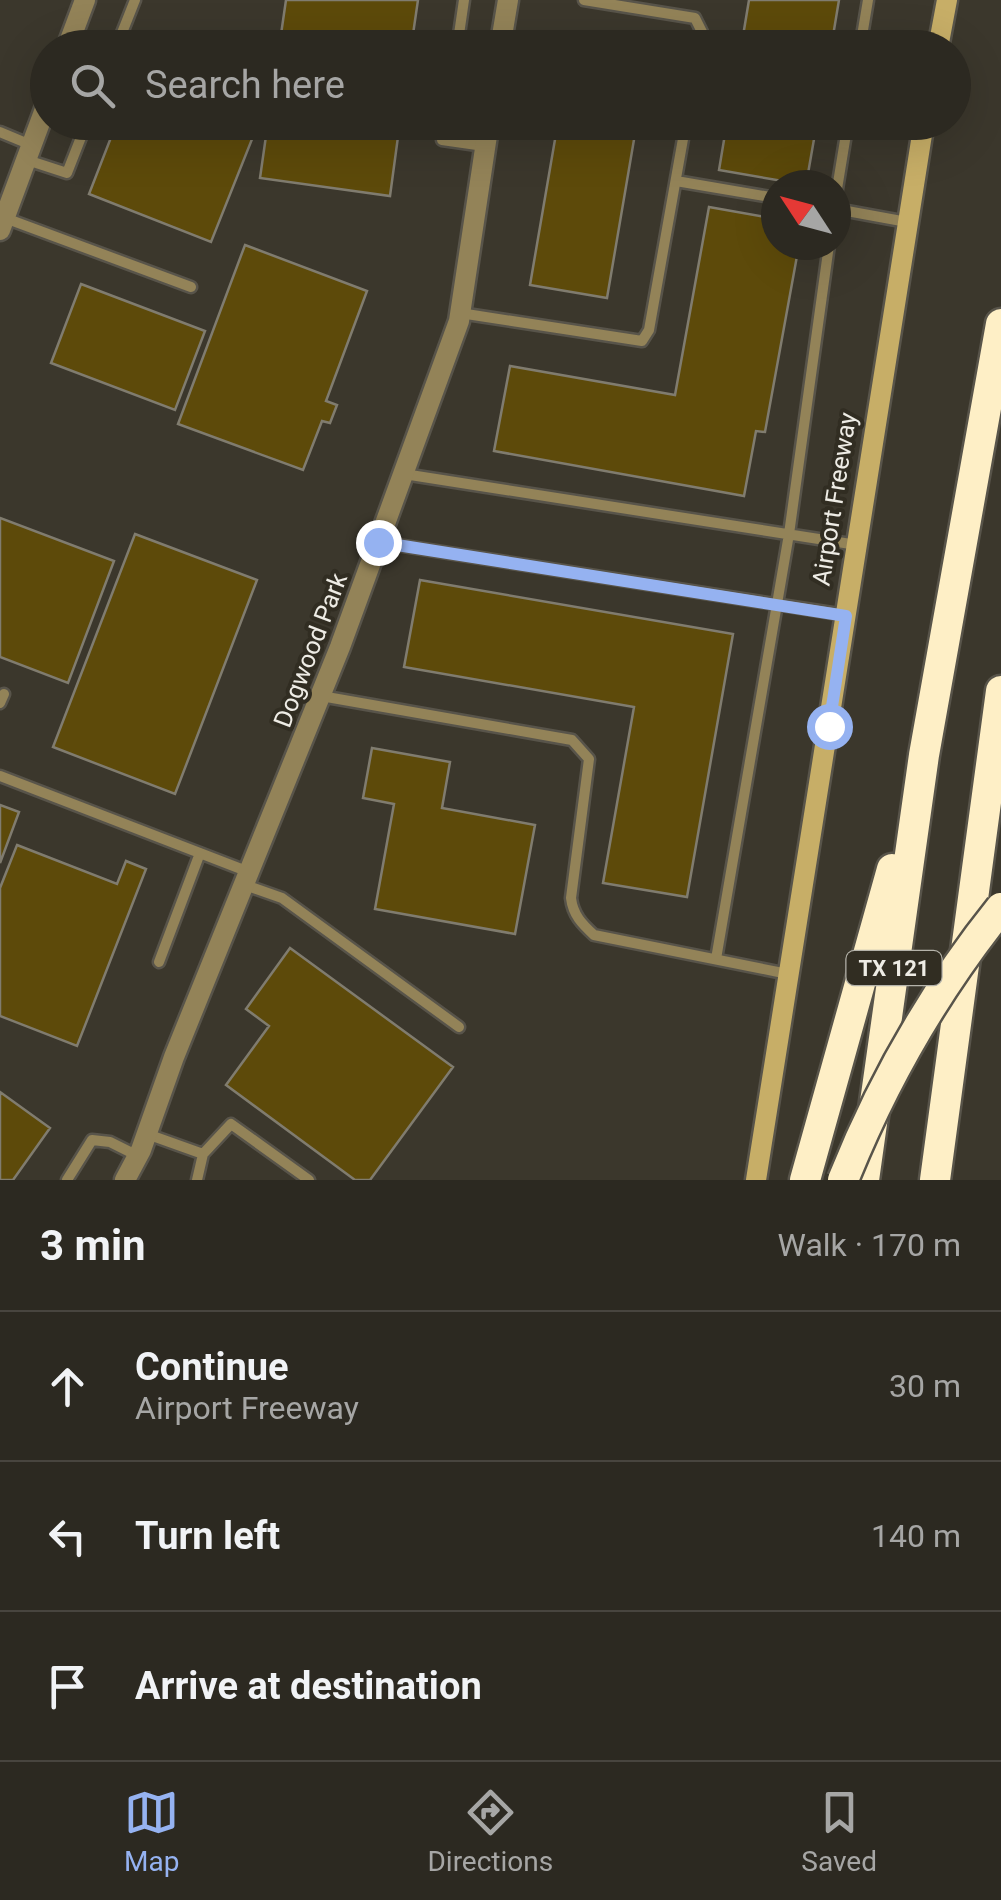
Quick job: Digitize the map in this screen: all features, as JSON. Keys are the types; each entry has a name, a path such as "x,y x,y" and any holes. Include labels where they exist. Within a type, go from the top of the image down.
{"highway":[{"name":"TX 121","path":"864,1180 924,756 1001,324"},
{"name":"TX 121","path":"935,1180 1000,701"},
{"path":"805,1180 924,756"},
{"path":"843,1180 900,1059 962,960 1001,908"}],"main road":[{"path":"941,30 947,0"},
{"name":"Airport Freeway","path":"756,1180 921,140"}],"street":[{"path":"73,30 84,0"},
{"path":"503,30 508,0"},
{"path":"2,224 33,140"},
{"name":"Dogwood Park","path":"125,1180 147,1134 174,1057 320,696 460,313 487,140"}],"lane":[{"path":"123,30 135,0"},
{"path":"460,30 464,0"},
{"path":"584,0 695,18 701,30"},
{"path":"863,30 868,0"},
{"path":"0,132 67,173 80,140"},
{"path":"442,140 486,146"},
{"path":"460,313 642,341 649,330 683,140"},
{"path":"840,170 845,140"},
{"path":"676,181 761,195"},
{"path":"851,212 907,222"},
{"path":"2,224 192,287"},
{"path":"716,960 774,603 789,534 827,260"},
{"path":"403,474 857,545"},
{"path":"378,542 846,616"},
{"path":"320,696 572,740 589,759 571,898 573,911 594,935 789,974"},
{"path":"0,776 200,853 246,878 282,898 460,1027"},
{"path":"159,962 200,853"},
{"path":"197,1180 203,1154 231,1124 308,1180"},
{"path":"147,1134 203,1154"},
{"path":"66,1180 92,1140 110,1142 138,1156"}],"building":[{"path":"286,0 418,0 414,30 282,30"},
{"path":"749,0 839,0 834,30 744,30"},
{"path":"110,140 252,140 211,242 89,194"},
{"path":"265,140 398,140 390,196 260,178"},
{"path":"555,140 634,140 607,298 530,285"},
{"path":"724,140 814,140 809,170 761,170 761,177 719,170"},
{"path":"709,207 761,216 761,260 796,260 765,432 756,431 744,496 494,451 510,366 675,395"},
{"path":"245,245 367,291 326,401 337,405 330,423 322,421 303,470 178,424"},
{"path":"81,284 205,331 175,410 51,363"},
{"path":"0,518 114,561 68,683 0,657"},
{"path":"135,534 257,580 175,794 53,747"},
{"path":"420,580 733,634 687,897 603,883 634,707 404,667"},
{"path":"372,748 450,762 442,808 535,825 515,934 375,909 394,804 363,798"},
{"path":"0,805 19,812 0,863"},
{"path":"17,845 117,884 126,861 146,869 77,1046 0,1016 0,888"},
{"path":"290,948 453,1067 370,1180 355,1180 226,1085 269,1026 246,1009"},
{"path":"0,1092 50,1128 13,1180 0,1180"}],"route":[{"path":"378,542 846,616 829,726"}]}
